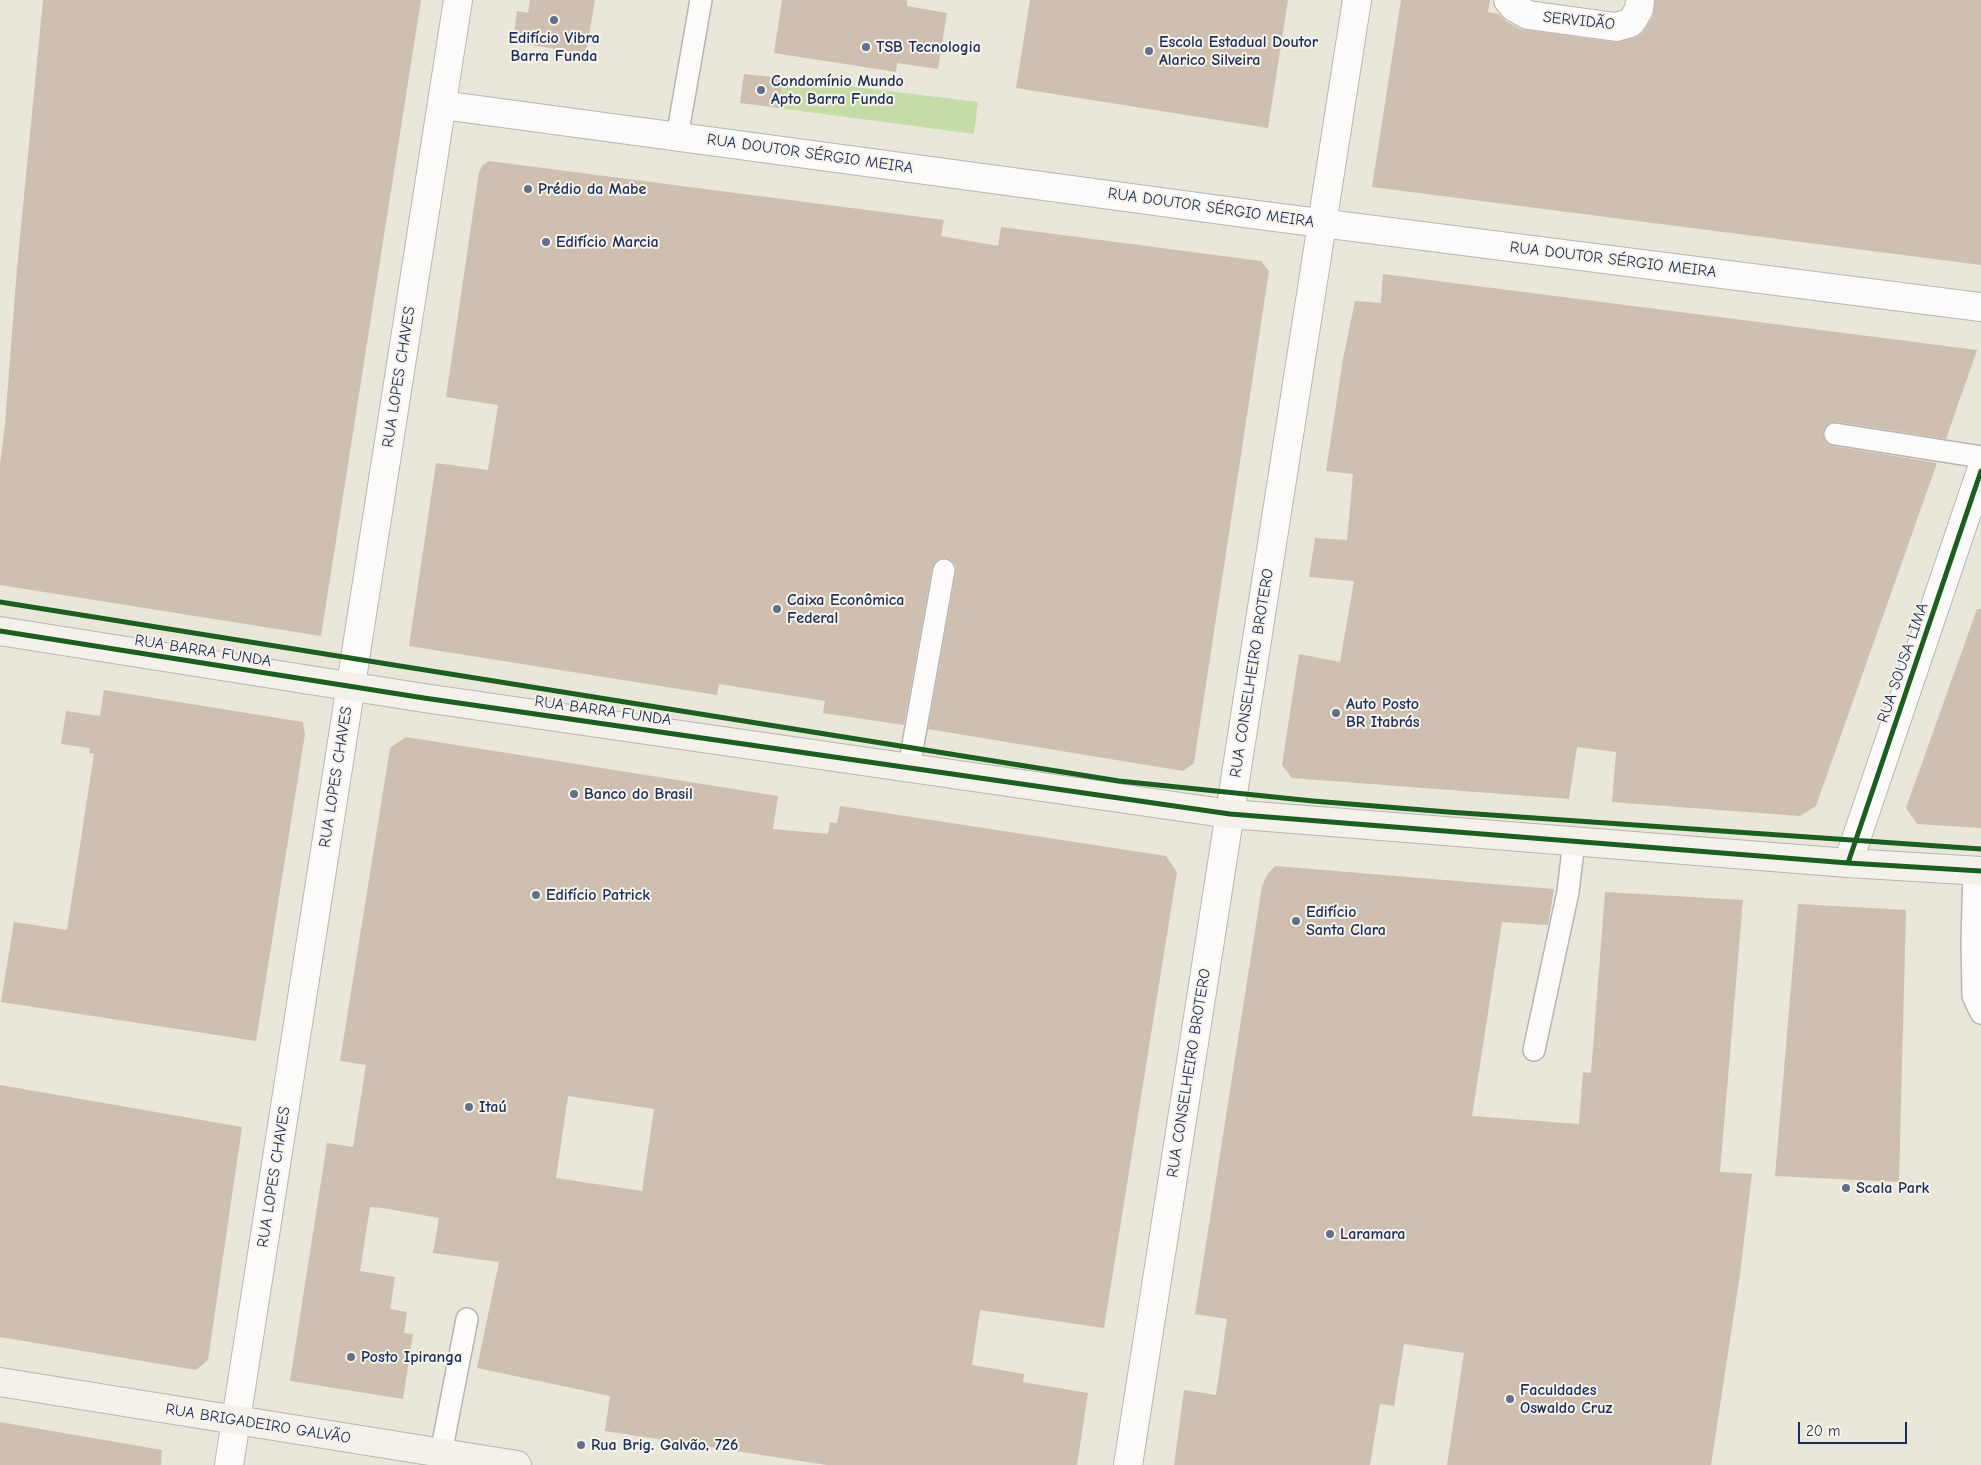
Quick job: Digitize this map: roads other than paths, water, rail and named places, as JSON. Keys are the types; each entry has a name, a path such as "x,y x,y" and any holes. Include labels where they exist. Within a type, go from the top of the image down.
{"street":[{"name":"RUA LOPES CHAVES","path":"229,1465 458,0"},
{"name":"RUA CONSELHEIRO BROTERO","path":"1128,1465 1357,0"},
{"name":"SERVIDÃO","path":"1508,0 1515,8 1528,15 1616,27 1630,23 1639,9 1640,0"},
{"name":"RUA DOUTOR SÉRGIO MEIRA","path":"442,105 1322,223 1981,307"},
{"name":"RUA SOUSA LIMA","path":"1848,863 1981,471"},
{"name":"RUA BARRA FUNDA","path":"0,631 350,687 1230,814 1848,863 1978,870"},
{"name":"RUA BRIGADEIRO GALVÃO","path":"0,1382 517,1465"}],"lane":[{"path":"677,137 701,0"},
{"path":"1835,434 1981,456"},
{"path":"909,767 944,570"},
{"path":"1534,1050 1568,892 1574,842"},
{"path":"1978,870 1972,941 1973,996 1981,1013"},
{"path":"441,1453 467,1319"}],"place":[{"name":"Edifício Vibra Barra Funda","path":"554,20"},
{"name":"TSB Tecnologia","path":"866,47"},
{"name":"Escola Estadual Doutor Alarico Silveira","path":"1149,51"},
{"name":"Condomínio Mundo Apto Barra Funda","path":"761,90"},
{"name":"Prédio da Mabe","path":"528,189"},
{"name":"Edifício Marcia","path":"546,242"},
{"name":"Caixa Econômica Federal","path":"777,609"},
{"name":"Auto Posto BR Itabrás","path":"1336,713"},
{"name":"Banco do Brasil","path":"574,794"},
{"name":"Edifício Patrick","path":"536,895"},
{"name":"Edifício Santa Clara","path":"1296,921"},
{"name":"Itaú","path":"469,1107"},
{"name":"Scala Park","path":"1846,1188"},
{"name":"Laramara","path":"1330,1234"},
{"name":"Posto Ipiranga","path":"351,1357"},
{"name":"Faculdades Oswaldo Cruz","path":"1510,1399"},
{"name":"Rua Brig. Galvão, 726","path":"581,1445"}]}
